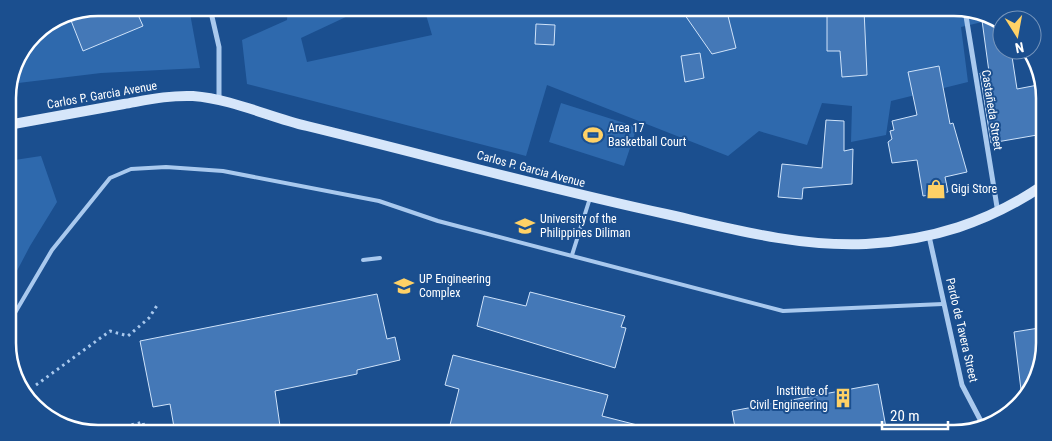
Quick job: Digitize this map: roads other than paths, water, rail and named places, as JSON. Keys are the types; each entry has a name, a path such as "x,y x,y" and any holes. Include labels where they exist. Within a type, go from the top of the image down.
{"main road":[{"name":"Carlos P. Garcia Avenue","path":"16,123 162,96 193,96 219,100 293,122 590,198 768,237 820,244 866,244 929,236 974,223 998,213 1036,190"}],"street":[{"path":"214,16 220,47 219,100"},
{"name":"Castañeda Street","path":"966,18 998,213"},
{"name":"Pardo de Tavera Street","path":"929,236 962,384 980,420"}],"lane":[{"path":"16,311 52,250 110,178 131,168 166,166 223,171 379,201 438,221 783,311 943,304"},
{"path":"572,255 590,198"},
{"path":"363,260 380,258"}],"place":[{"name":"Area 17 Basketball Court","path":"593,135"},
{"name":"Gigi Store","path":"936,189"},
{"name":"University of the Philippines Diliman","path":"525,226"},
{"name":"UP Engineering Complex","path":"404,286"},
{"name":"Institute of Civil Engineering","path":"843,398"}]}
